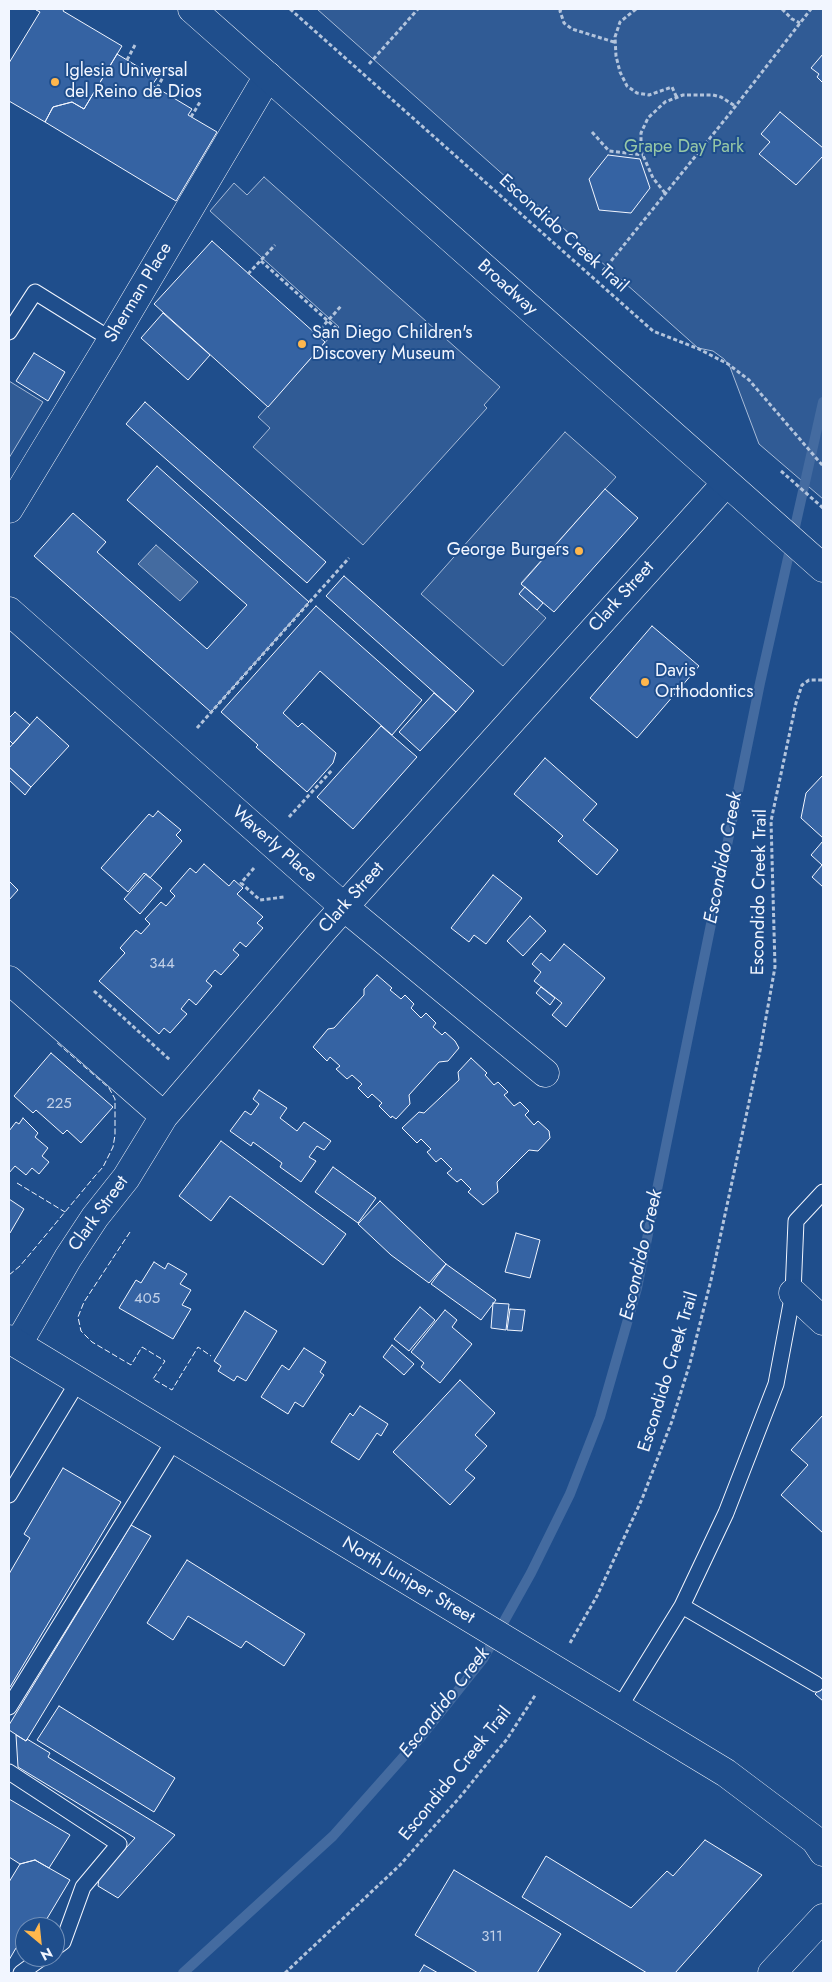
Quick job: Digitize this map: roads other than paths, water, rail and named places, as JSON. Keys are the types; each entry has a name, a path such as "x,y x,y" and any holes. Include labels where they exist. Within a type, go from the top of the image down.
{"street":[{"name":"Broadway","path":"192,9 823,568"},
{"name":"Sherman Place","path":"9,509 112,340 268,76"},
{"name":"Clark Street","path":"14,1342 95,1217 126,1178 164,1116 344,907 726,483"},
{"name":"Waverly Place","path":"9,611 344,907 546,1073"},
{"path":"9,980 164,1116"},
{"path":"793,1293 823,1321"},
{"name":"North Juniper Street","path":"14,1342 726,1773 815,1840 823,1852"},
{"path":"772,1973 823,1918"}],"lane":[{"path":"9,332 35,292 112,340"},
{"path":"619,1708 682,1606 726,1513 776,1384 793,1293 796,1221 823,1192"},
{"path":"9,1495 78,1380"},
{"path":"9,1706 175,1439"},
{"path":"682,1606 816,1684"},
{"path":"9,1772 119,1844 83,1887 65,1936"}],"waterway":[{"name":"Escondido Creek","path":"183,1973 333,1836 420,1738 483,1659 531,1573 570,1494 600,1417 637,1288 760,683 823,402"}],"place":[{"name":"Iglesia Universal del Reino de Dios","path":"55,82"},
{"name":"San Diego Children's Discovery Museum","path":"302,344"},
{"name":"George Burgers","path":"579,551"},
{"name":"Davis Orthodontics","path":"645,682"}],"park label":[{"name":"Grape Day Park","path":"684,148"}]}
